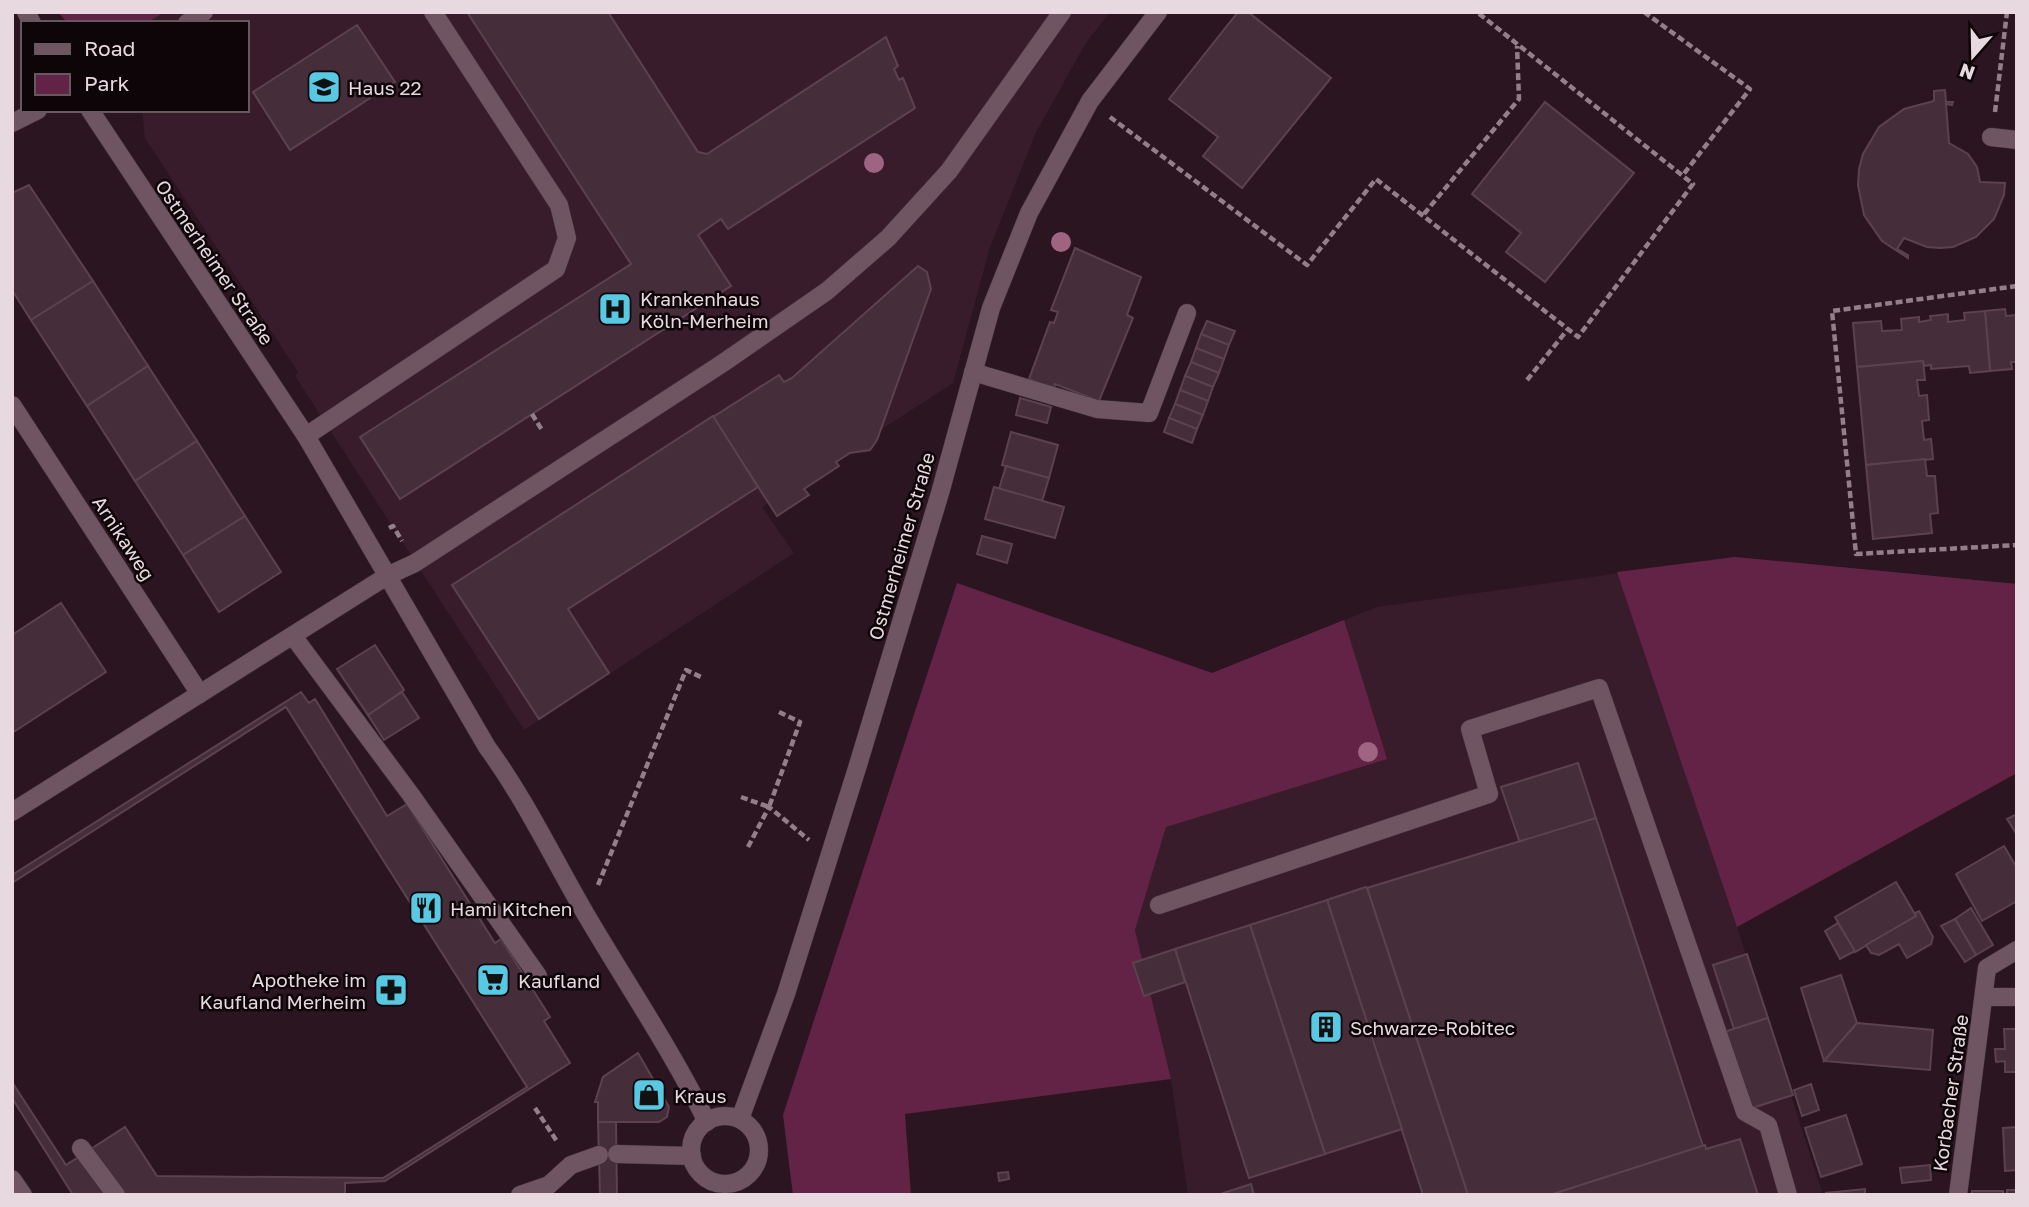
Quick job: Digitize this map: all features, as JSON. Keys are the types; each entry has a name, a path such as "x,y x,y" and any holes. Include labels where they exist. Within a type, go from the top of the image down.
{"street":[{"path":"306,436 556,269 567,238 559,205 433,12"},
{"path":"12,813 387,576 415,563 459,535 723,363 827,291 888,238 949,171 1062,12"},
{"name":"Ostmerheimer Straße","path":"740,1119 786,994 831,849 991,308 1029,213 1090,102 1158,12"},
{"path":"12,124 34,112"},
{"name":"Ostmerheimer Straße","path":"91,112 306,436 487,747 507,775 586,915 678,1063 707,1122"},
{"path":"1992,137 2017,140"},
{"path":"973,372 1097,409 1149,413 1186,313"},
{"name":"Arnikaweg","path":"12,405 200,694"},
{"path":"293,636 411,795 538,976"},
{"path":"1159,905 1489,794 1470,729 1599,688 1745,1112 1768,1125 1788,1195"},
{"name":"Korbacher Straße","path":"1958,1195 1987,968 2017,950"},
{"name":"Korbacher Straße","path":"1984,997 2017,997"},
{"path":"718,1117 740,1119 755,1133 759,1154 751,1173 734,1189 702,1175 692,1156 694,1136 707,1122 718,1117"},
{"path":"81,1147 116,1195"},
{"path":"520,1195 548,1185 572,1165 608,1155 692,1156"},
{"path":"12,1179 23,1195"}],"path":[{"path":"1090,102 1307,265 1376,178 1578,337 1693,184 1477,12"},
{"path":"1644,12 1750,89 1682,176"},
{"path":"1992,137 2007,12"},
{"path":"1424,214 1519,99 1517,45"},
{"path":"2017,286 1832,311 1856,554 2017,545"},
{"path":"1527,380 1568,330"},
{"path":"533,414 542,430"},
{"path":"586,915 686,670 701,677"},
{"path":"748,847 769,807 800,722 777,711"},
{"path":"741,797 769,807 802,837 831,849"},
{"path":"535,1108 572,1165"}],"shaded area":[{"name":"Krankenhaus Köln-Merheim","path":"57,12 1110,12 1086,43 1036,132 990,247 953,383 762,507 794,553 524,730 295,376 298,372 145,138 142,112 248,112 248,21 66,21"},
{"path":"1735,557 2017,584 2017,773 1737,927 1823,1195 1188,1195 1171,1079 1135,930 1212,673 1377,607"}],"green space":[{"path":"58,12 164,12 150,21 66,21"},
{"path":"1735,557 2017,584 2017,773 1737,927 1617,572"},
{"path":"957,583 1212,673 1344,620 1387,759 1166,827 1135,930 1171,1079 905,1114 911,1195 793,1195 783,1115"}],"building":[{"path":"467,12 608,12 698,152 707,154 886,37 898,66 894,69 899,80 903,78 915,108 728,229 721,219 698,235 731,286 400,499 360,437 631,264"},
{"path":"1238,12 1248,12 1331,78 1242,188 1203,156 1218,137 1169,99"},
{"name":"Haus 22","path":"357,25 395,82 290,150 253,92"},
{"path":"1945,90 1946,102 1953,102 1952,105 1946,104 1949,143 1968,154 1977,167 1980,182 2005,183 2004,195 1994,219 1976,237 1953,247 1940,248 1927,247 1904,238 1897,249 1908,255 1908,258 1882,241 1864,215 1858,185 1859,169 1863,154 1879,127 1904,109 1934,101 1934,91"},
{"path":"1545,102 1634,173 1545,282 1506,252 1521,233 1472,194"},
{"path":"29,185 93,281 31,320 12,290 12,193"},
{"path":"1075,248 1141,277 1127,315 1133,318 1099,401 1055,384 1054,389 1029,379 1050,322 1054,323 1058,312 1051,310"},
{"path":"918,266 927,272 931,289 877,440 870,450 850,453 836,462 839,466 804,489 809,495 777,516 713,417 779,375 784,382 792,378"},
{"path":"93,281 148,366 87,406 31,320"},
{"path":"2005,309 2006,316 2017,315 2017,362 2011,362 2012,369 1990,371 1985,311"},
{"path":"1985,311 1990,371 1970,373 1969,366 1931,369 1931,365 1924,366 1923,361 1857,367 1853,323 1881,321 1882,331 1902,330 1901,319 1919,317 1919,322 1931,320 1930,316 1948,314 1948,322 1965,320 1964,313"},
{"path":"1207,321 1235,331 1229,345 1201,334"},
{"path":"1201,334 1229,345 1224,359 1196,348"},
{"path":"1196,348 1224,359 1219,373 1191,362"},
{"path":"1923,361 1925,380 1917,380 1919,396 1927,395 1929,420 1922,421 1924,440 1931,439 1933,459 1866,465 1857,367"},
{"path":"1191,362 1219,373 1213,387 1185,376"},
{"path":"148,366 197,441 135,481 87,406"},
{"path":"1185,376 1213,387 1208,401 1180,390"},
{"path":"1180,390 1208,401 1203,415 1175,404"},
{"path":"1020,398 1051,407 1047,423 1016,415"},
{"path":"1175,404 1203,415 1197,429 1169,418"},
{"path":"713,416 758,487 568,609 609,673 539,719 452,585"},
{"path":"1169,418 1197,429 1192,443 1164,432"},
{"path":"1011,432 1058,445 1049,478 1002,465"},
{"path":"197,441 245,516 183,555 135,481"},
{"path":"1925,459 1927,476 1935,476 1938,513 1930,514 1932,533 1873,539 1866,465"},
{"path":"1006,466 1049,478 1042,501 999,489"},
{"path":"994,487 1064,507 1055,538 985,519"},
{"path":"245,516 281,572 219,612 183,555"},
{"path":"982,536 1012,544 1007,563 977,554"},
{"path":"61,603 106,672 12,733 12,635"},
{"path":"375,645 404,690 368,715 337,669"},
{"name":"Kaufland","path":"301,692 309,703 315,699 387,816 407,804 495,943 501,939 550,1017 544,1021 570,1063 385,1181 345,1183 345,1195 73,1195 12,1098 12,1082 66,1165 125,1127 157,1176 383,1178 527,1087 286,707 12,883 12,875"},
{"path":"402,692 419,718 384,740 368,715"},
{"path":"1578,763 1596,818 1520,843 1501,787"},
{"path":"2017,814 2017,835 2007,819"},
{"path":"1596,818 1703,1146 1550,1195 1468,1195 1367,888"},
{"path":"2004,846 2017,868 2017,901 1982,921 1956,874"},
{"path":"1896,882 1916,916 1855,952 1835,917"},
{"path":"1366,887 1468,1195 1423,1195 1327,900"},
{"name":"Schwarze-Robitec","path":"1327,900 1402,1129 1325,1154 1250,925"},
{"path":"1971,908 1993,945 1976,955 1955,919"},
{"path":"1919,911 1933,937 1931,944 1907,958 1899,944 1879,955 1871,953 1866,945 1916,916 1915,913"},
{"path":"1955,919 1976,955 1965,962 1941,926"},
{"path":"1838,923 1855,951 1840,959 1825,931"},
{"path":"1250,925 1325,1154 1249,1178 1175,949"},
{"path":"1175,949 1185,982 1144,996 1133,963"},
{"path":"1747,954 1768,1018 1734,1029 1713,965"},
{"path":"1841,975 1857,1023 1824,1061 1801,988"},
{"path":"1768,1018 1793,1095 1749,1109 1724,1032"},
{"path":"1857,1023 1933,1030 1930,1070 1824,1061"},
{"path":"2004,1029 2017,1029 2017,1072 2005,1072 2005,1061 1996,1062 1995,1049 2005,1049"},
{"path":"638,1053 669,1107 667,1117 659,1122 598,1122 598,1102 595,1102 603,1077"},
{"path":"1811,1084 1819,1110 1802,1116 1794,1090"},
{"path":"1846,1115 1862,1164 1821,1177 1805,1128"},
{"path":"598,1122 616,1122 617,1195 600,1195"},
{"path":"2017,1127 2017,1170 2005,1171 2003,1128"},
{"path":"1740,1139 1758,1195 1550,1195 1705,1145 1706,1149"},
{"path":"1930,1165 1931,1180 1902,1183 1900,1168"},
{"path":"1008,1172 1009,1179 999,1181 998,1173"},
{"path":"1251,1184 1254,1195 1223,1193"},
{"path":"1865,1189 1865,1195 1825,1193"},
{"path":"2007,1190 2017,1190 2017,1195 2007,1195"},
{"path":"1972,1191 2003,1191 2003,1195 1972,1195"}],"place":[{"name":"Haus 22","path":"324,87"},
{"name":"Krankenhaus Köln-Merheim","path":"615,309"},
{"name":"Hami Kitchen","path":"426,908"},
{"name":"Kaufland","path":"493,980"},
{"name":"Apotheke im Kaufland Merheim","path":"391,990"},
{"name":"Schwarze-Robitec","path":"1326,1027"},
{"name":"Kraus","path":"649,1095"}]}
